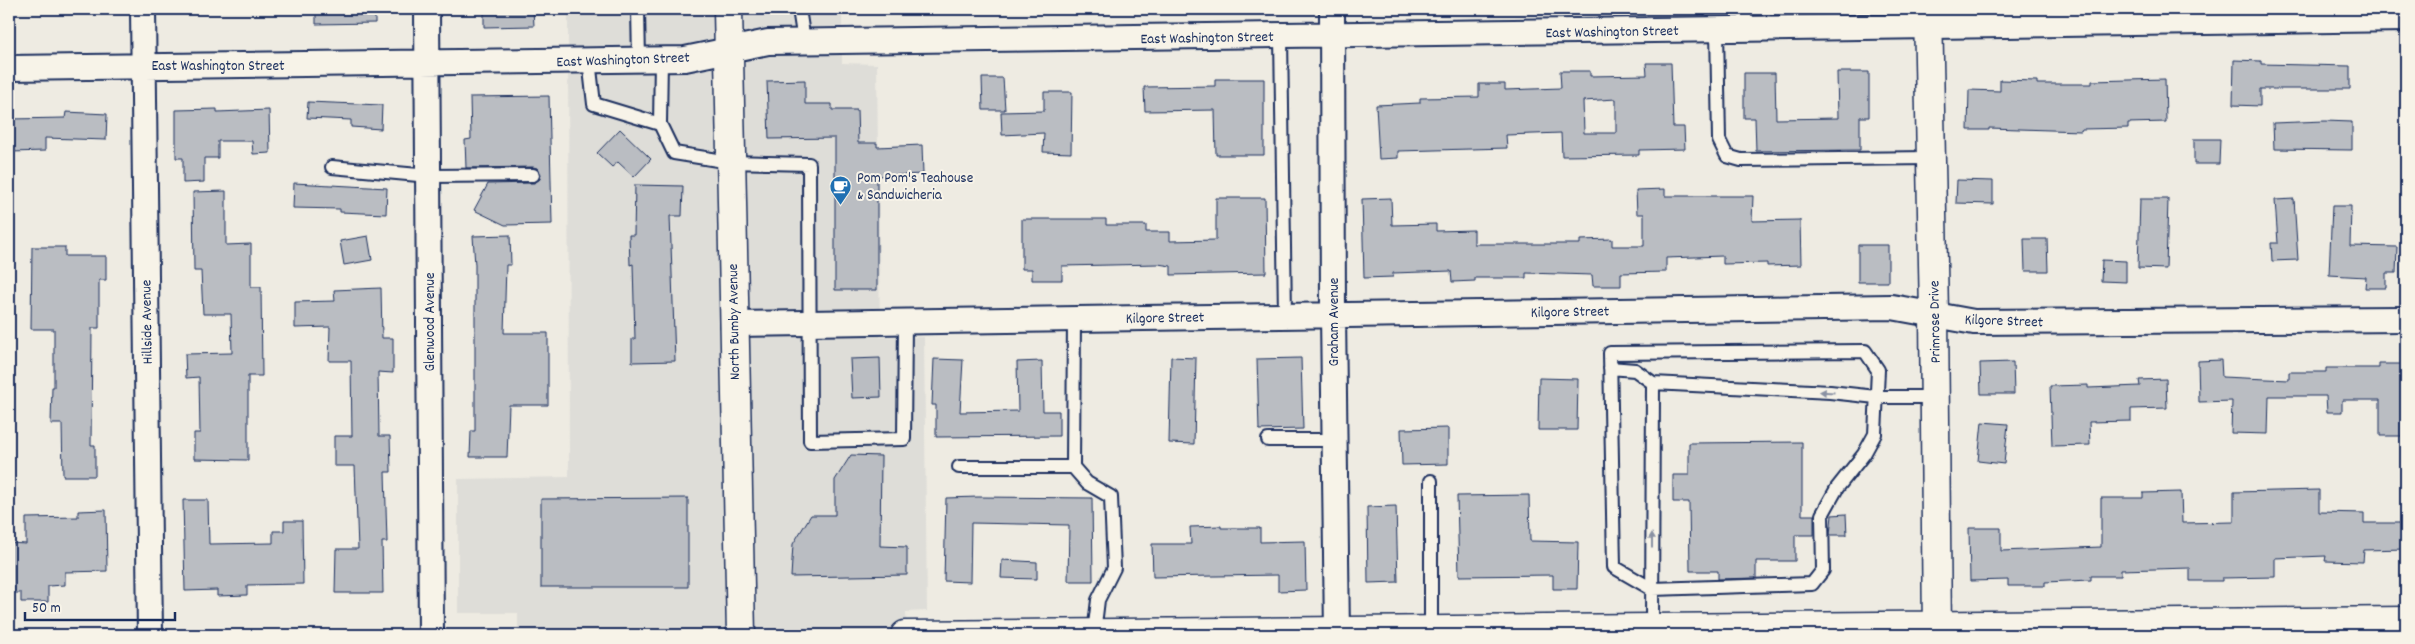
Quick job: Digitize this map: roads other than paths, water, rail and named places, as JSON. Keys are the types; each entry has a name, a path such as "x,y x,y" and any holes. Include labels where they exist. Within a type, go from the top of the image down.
{"street":[{"name":"Hillside Avenue","path":"142,9 150,635"},
{"name":"Glenwood Avenue","path":"427,9 431,635"},
{"name":"North Bumby Avenue","path":"728,9 733,324 741,635"},
{"name":"Graham Avenue","path":"1332,9 1337,633"},
{"name":"East Washington Street","path":"9,68 428,64 685,59 768,42 1280,37 1717,29 1745,19 1928,17 2406,19"},
{"name":"Primrose Drive","path":"1928,17 1934,314 1937,629"},
{"name":"Kilgore Street","path":"733,324 1892,307 1974,322 2406,320"},
{"path":"906,635 1337,633 1432,630 1937,629 2406,621"}],"lane":[{"path":"638,9 650,59 660,124 674,153 730,162 809,164 810,441 904,440 906,321"},
{"path":"799,9 804,41"},
{"path":"1717,29 1719,140 1727,156 1741,160 1931,158"},
{"path":"1280,37 1285,315"},
{"path":"589,60 594,104 660,124"},
{"path":"332,168 429,176 533,175"},
{"path":"1074,318 1073,467 1088,483 1111,497 1114,568 1098,600 1094,633"},
{"path":"1865,351 1878,370 1875,434 1864,454 1837,488 1822,515 1824,570 1812,584 1652,589 1614,567 1610,368 1610,353 1865,351"},
{"path":"1610,368 1635,370 1653,384 1830,392 1876,397 1935,397"},
{"path":"1652,629 1653,384"},
{"path":"1268,440 1334,440"},
{"path":"959,467 1073,467"},
{"path":"1431,480 1432,630"}],"place":[{"name":"Pom Pom's Teahouse & Sandwicheria","path":"841,205"}]}
